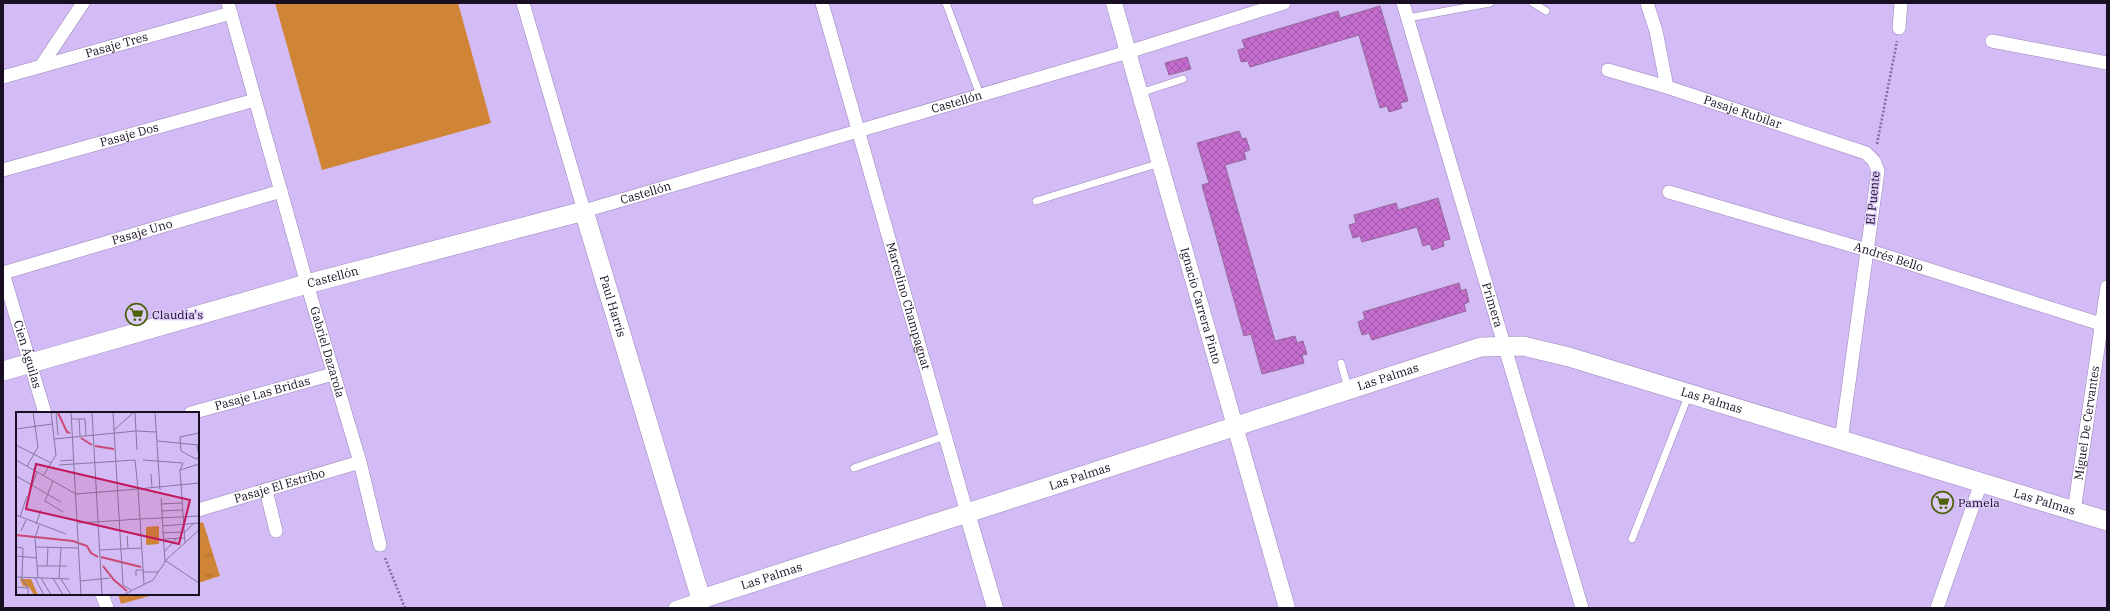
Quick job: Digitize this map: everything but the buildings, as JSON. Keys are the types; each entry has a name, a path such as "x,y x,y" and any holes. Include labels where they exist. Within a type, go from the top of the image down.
{"main road":[{"name":"Castellón","path":"3,371 307,284 584,211"},
{"name":"Paul Harris","path":"584,211 702,604"},
{"name":"Las Palmas","path":"702,604 967,513 1348,388 1481,347 1503,345 1523,346 1569,357 2107,521"}],"street":[{"path":"41,66 83,3"},
{"name":"Paul Harris","path":"523,3 584,211"},
{"name":"Marcelino Champagnat","path":"822,3 995,608"},
{"name":"Ignacio Carrera Pinto","path":"1114,3 1287,608"},
{"name":"Castellón","path":"584,211 859,129 1128,52 1284,3"},
{"name":"Primera","path":"1403,3 1582,608"},
{"path":"1647,3 1656,31 1667,87"},
{"path":"1899,28 1902,3"},
{"name":"Pasaje Tres","path":"3,77 230,8"},
{"name":"Gabriel Dazarola","path":"230,8 307,284 360,462 380,545"},
{"path":"1992,41 2107,63"},
{"name":"Pasaje Rubilar","path":"1608,70 1667,87 1866,153 1874,161"},
{"name":"Pasaje Dos","path":"3,170 255,100"},
{"name":"El Puente","path":"1841,441 1878,171 1874,161"},
{"name":"Pasaje Uno","path":"3,273 281,191"},
{"name":"Andrés Bello","path":"1669,192 1867,250 2104,326"},
{"name":"Cien Águilas","path":"3,273 45,412"},
{"name":"Miguel De Cervantes","path":"2074,511 2104,326 2107,287"},
{"name":"Pasaje Las Bridas","path":"195,412 333,374"},
{"name":"Pasaje El Estribo","path":"199,510 360,462"},
{"path":"1937,608 1981,483"},
{"path":"266,490 276,531"},
{"path":"102,595 107,608"},
{"name":"Las Palmas","path":"675,608 702,604"}],"lane":[{"path":"946,3 980,95"},
{"path":"1408,18 1490,3"},
{"path":"1534,3 1546,11"},
{"path":"1140,93 1183,79"},
{"path":"1036,201 1160,163"},
{"path":"1341,363 1348,388"},
{"path":"1632,539 1689,394"},
{"path":"854,468 945,436"}],"path":[{"name":"El Puente","path":"1874,161 1899,28"},
{"path":"380,545 405,608"}],"green space":[{"path":"275,3 458,3 491,123 322,170"},
{"path":"203,522 220,576 199,583 199,524"},
{"path":"118,595 153,595 121,604"}],"place":[{"name":"Claudia's","path":"136,315"},
{"name":"Pamela","path":"1943,503"}]}
